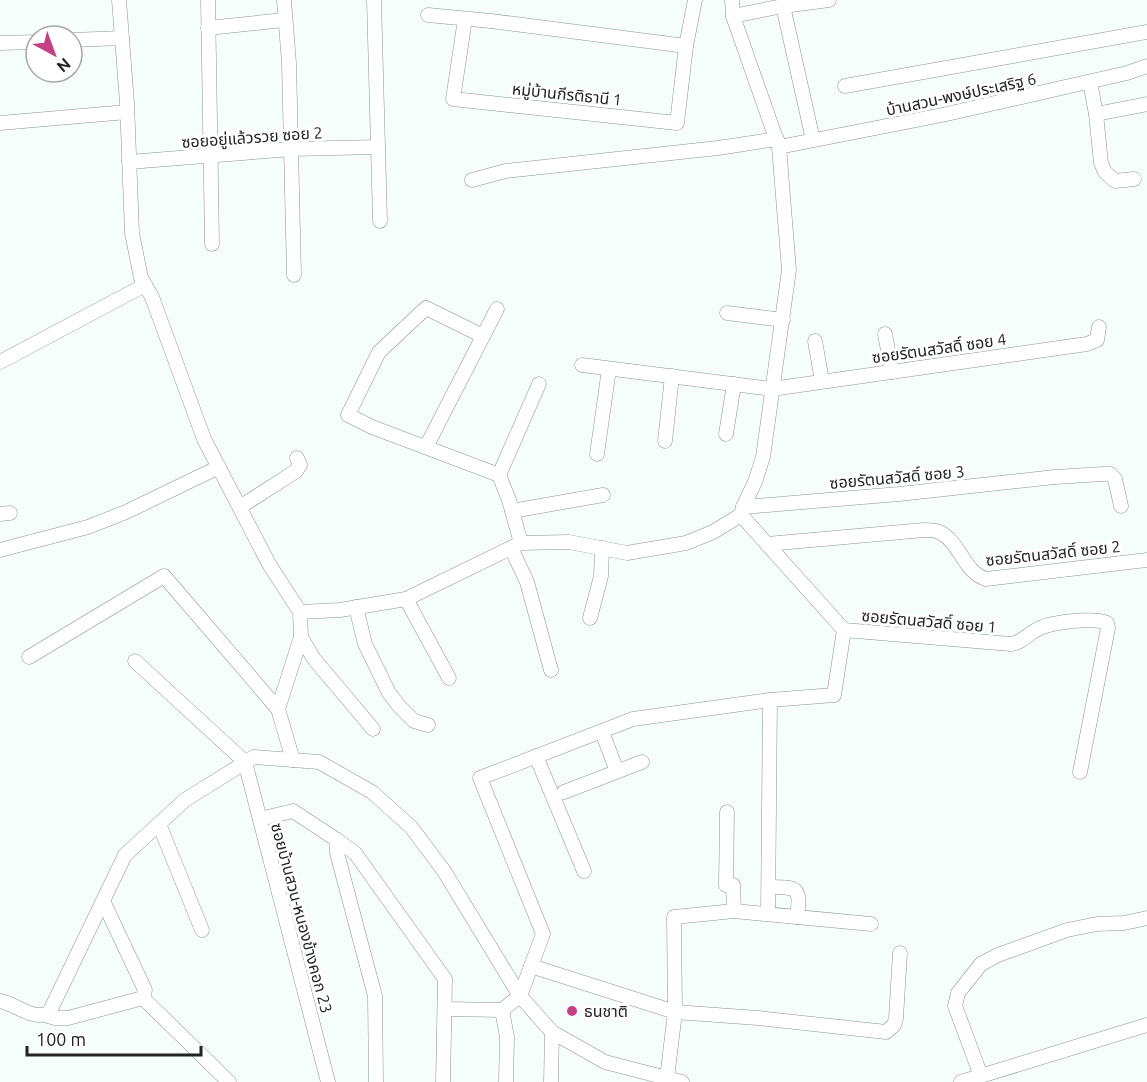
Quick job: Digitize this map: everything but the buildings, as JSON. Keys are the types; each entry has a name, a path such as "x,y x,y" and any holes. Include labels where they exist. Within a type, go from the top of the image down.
{"street":[{"path":"119,0 132,232 141,278 152,297 204,439 269,564 300,612 301,637 278,709"},
{"path":"208,0 212,244"},
{"path":"284,0 289,63 294,274"},
{"path":"374,0 380,221"},
{"path":"428,15 686,46 695,0"},
{"path":"300,612 406,600 516,546 569,542 627,553 686,543 713,531 742,511 763,457 789,270 778,143 733,16 732,0"},
{"path":"733,16 829,0"},
{"path":"783,6 813,140"},
{"name":"หมู่บ้านกีรติธานี 1","path":"465,19 453,99 677,123 686,46"},
{"path":"208,28 284,20"},
{"path":"844,86 1147,32"},
{"path":"84,40 122,38"},
{"path":"0,44 24,43"},
{"name":"บ้านสวน-พงษ์ประเสริฐ 6","path":"472,180 506,171 813,140 931,118 1090,82 1147,66"},
{"path":"1090,82 1096,114 1098,144 1105,172 1115,181 1134,179"},
{"path":"1096,114 1147,104"},
{"path":"0,123 127,112"},
{"name":"ซอยอยู่แล้วรวย ซอย 2","path":"129,162 292,149 378,147"},
{"path":"0,362 145,285"},
{"path":"483,336 426,308 380,352 348,415 498,475"},
{"path":"426,447 497,309"},
{"path":"727,313 783,320"},
{"name":"ซอยรัตนสวัสดิ์ ซอย 4","path":"582,365 772,389 1087,344 1097,340 1100,327"},
{"path":"885,334 892,372"},
{"path":"815,341 822,381"},
{"path":"597,454 609,369"},
{"path":"665,441 672,376"},
{"path":"539,384 498,475 512,511 516,546 551,670"},
{"path":"726,434 734,384"},
{"path":"240,507 296,471 300,465 297,458"},
{"path":"0,550 88,526 126,512 219,467"},
{"name":"ซอยรัตนสวัสดิ์ ซอย 3","path":"742,511 1055,477 1110,474 1115,479 1121,506"},
{"path":"512,511 603,495"},
{"path":"445,1009 502,1010 520,996 543,934 480,778 633,719 770,700 834,695 844,630 767,544 742,511"},
{"name":"ซอยรัตนสวัสดิ์ ซอย 2","path":"767,544 935,530 944,535 975,574 986,579 1147,560"},
{"path":"590,618 601,576 602,548"},
{"path":"29,657 164,576 278,709 293,760"},
{"path":"406,600 449,678"},
{"path":"356,607 365,644 389,693 414,721 428,725"},
{"name":"ซอยรัตนสวัสดิ์ ซอย 1","path":"844,630 1015,644 1036,630 1048,626 1088,620 1107,623 1108,628 1080,772"},
{"path":"301,637 314,659 373,729"},
{"path":"135,661 245,762"},
{"path":"768,914 770,700"},
{"path":"602,732 617,771"},
{"path":"536,756 584,871"},
{"path":"0,1000 33,1015 42,1016 49,1011 125,855 185,800 254,757 319,762 372,792 411,827 444,871 520,996 552,1032 605,1062 682,1082"},
{"name":"ซอยบ้านสวน-หนองข้างคอก 23","path":"245,762 328,1082"},
{"path":"564,792 642,762"},
{"path":"260,819 293,811 355,853 445,979 443,1082"},
{"path":"727,812 726,885 733,885 734,911"},
{"path":"159,824 202,930"},
{"path":"337,840 338,853 375,996 376,1082"},
{"path":"769,887 791,887 798,891 800,898 797,917"},
{"path":"103,901 145,990 143,999"},
{"path":"667,1078 675,1012 674,917 734,911 871,924"},
{"path":"981,1076 955,1006 958,993 981,964 998,955 1067,930 1147,918"},
{"path":"531,966 675,1012 747,1017 886,1032 894,1025 896,1018 900,953"},
{"path":"49,1011 55,1018 69,1018 143,999"},
{"path":"143,999 228,1082"},
{"path":"502,1010 507,1037 506,1082"},
{"path":"961,1082 1147,1025"},
{"path":"551,1082 552,1032"}],"place":[{"name":"ธนชาติ","path":"572,1011"}]}
